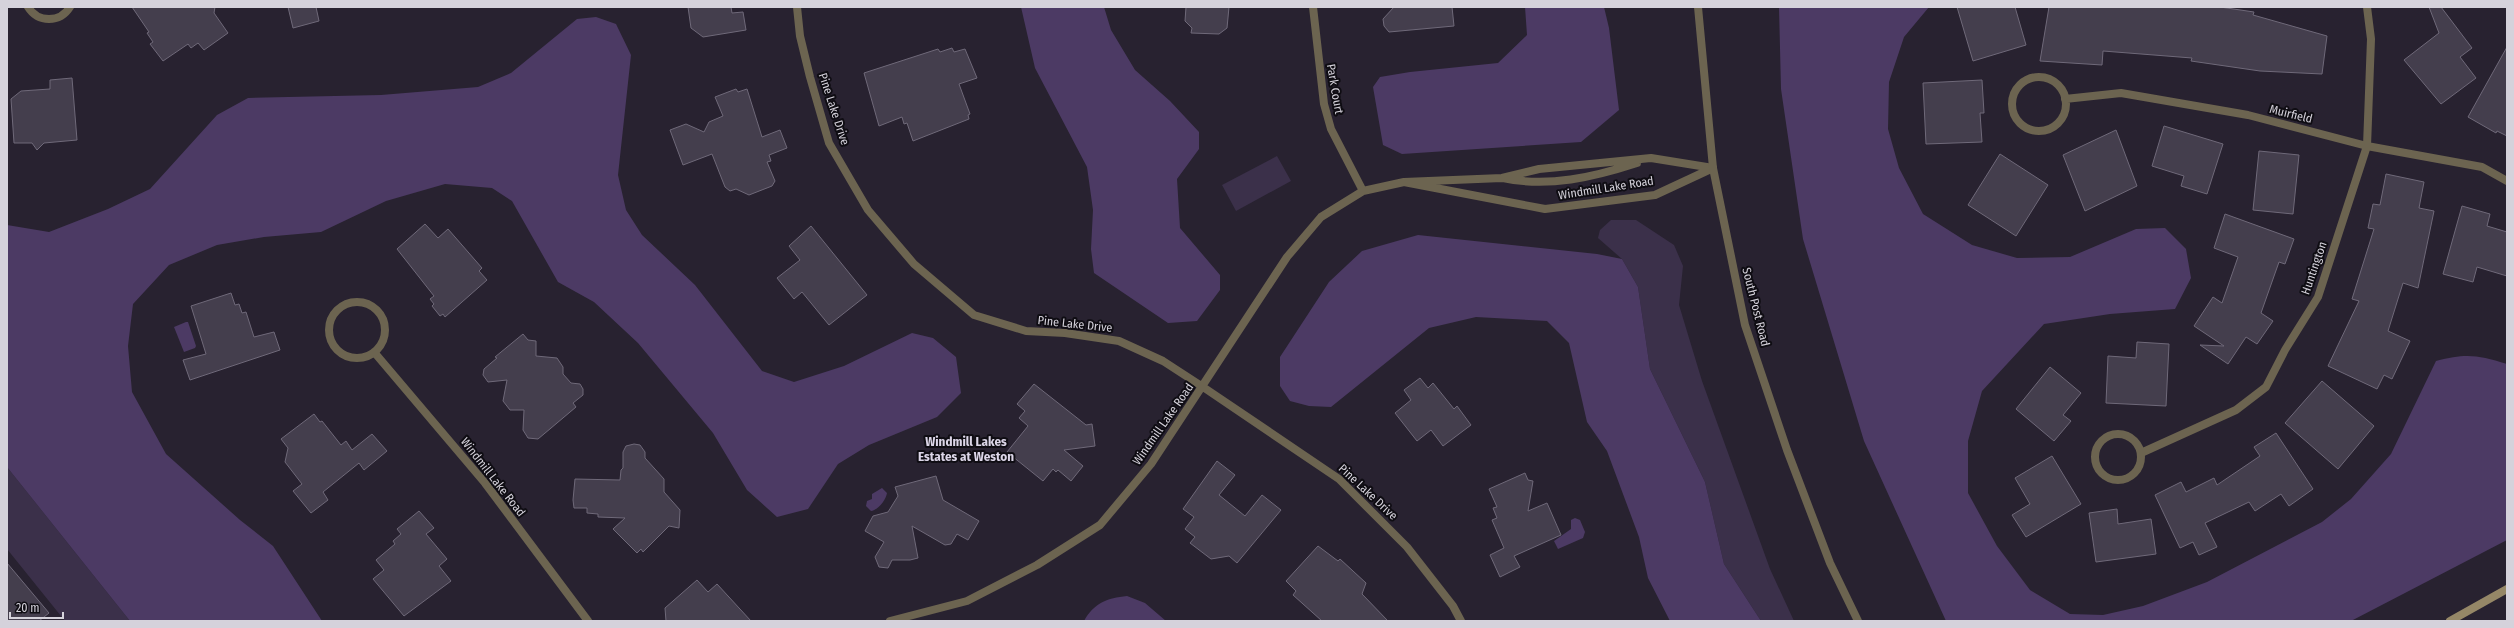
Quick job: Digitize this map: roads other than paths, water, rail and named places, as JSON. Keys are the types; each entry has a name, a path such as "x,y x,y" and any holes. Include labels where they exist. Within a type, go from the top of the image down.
{"main road":[{"path":"2450,621 2507,589"}],"street":[{"path":"28,7 36,16 50,19 64,14 70,7"},
{"name":"Pine Lake Drive","path":"797,7 800,36 829,143 868,210 914,264 974,315 1026,331 1065,333 1119,341 1163,361 1203,387 1339,479 1407,547 1453,606 1461,621"},
{"name":"Park Court","path":"1312,7 1324,104 1331,129 1363,191"},
{"name":"South Post Road","path":"1698,7 1713,168 1745,325 1830,564 1858,621"},
{"name":"Huntington","path":"2140,453 2236,410 2266,387 2285,350 2318,297 2366,146 2371,39 2367,7"},
{"path":"2033,78 2044,78 2054,82 2061,89 2065,99 2065,109 2062,119 2054,127 2044,131 2034,131 2024,127 2012,110 2012,99 2016,89 2024,82 2033,78"},
{"name":"Muirfield","path":"2065,99 2121,93 2248,116 2366,146 2482,167 2507,181"},
{"path":"1502,178 1526,183 1598,176 1651,158"},
{"name":"Windmill Lake Road","path":"890,621 967,602 1037,565 1100,525 1151,464 1287,257 1321,218 1363,191 1404,182 1502,178 1539,169 1651,158 1713,168"},
{"name":"Windmill Lake Road","path":"1404,182 1546,209 1655,195 1713,168"},
{"path":"356,302 364,303 378,313 384,329 382,342 374,352 358,358 350,357 335,348 331,340 330,323 339,308 356,302"},
{"name":"Windmill Lake Road","path":"374,352 485,483 588,621"},
{"path":"2113,434 2122,434 2131,438 2140,453 2137,470 2122,480 2104,476 2095,461 2098,443 2113,434"}],"district":[{"name":"Windmill Lakes Estates at Weston","path":"966,448"}]}
